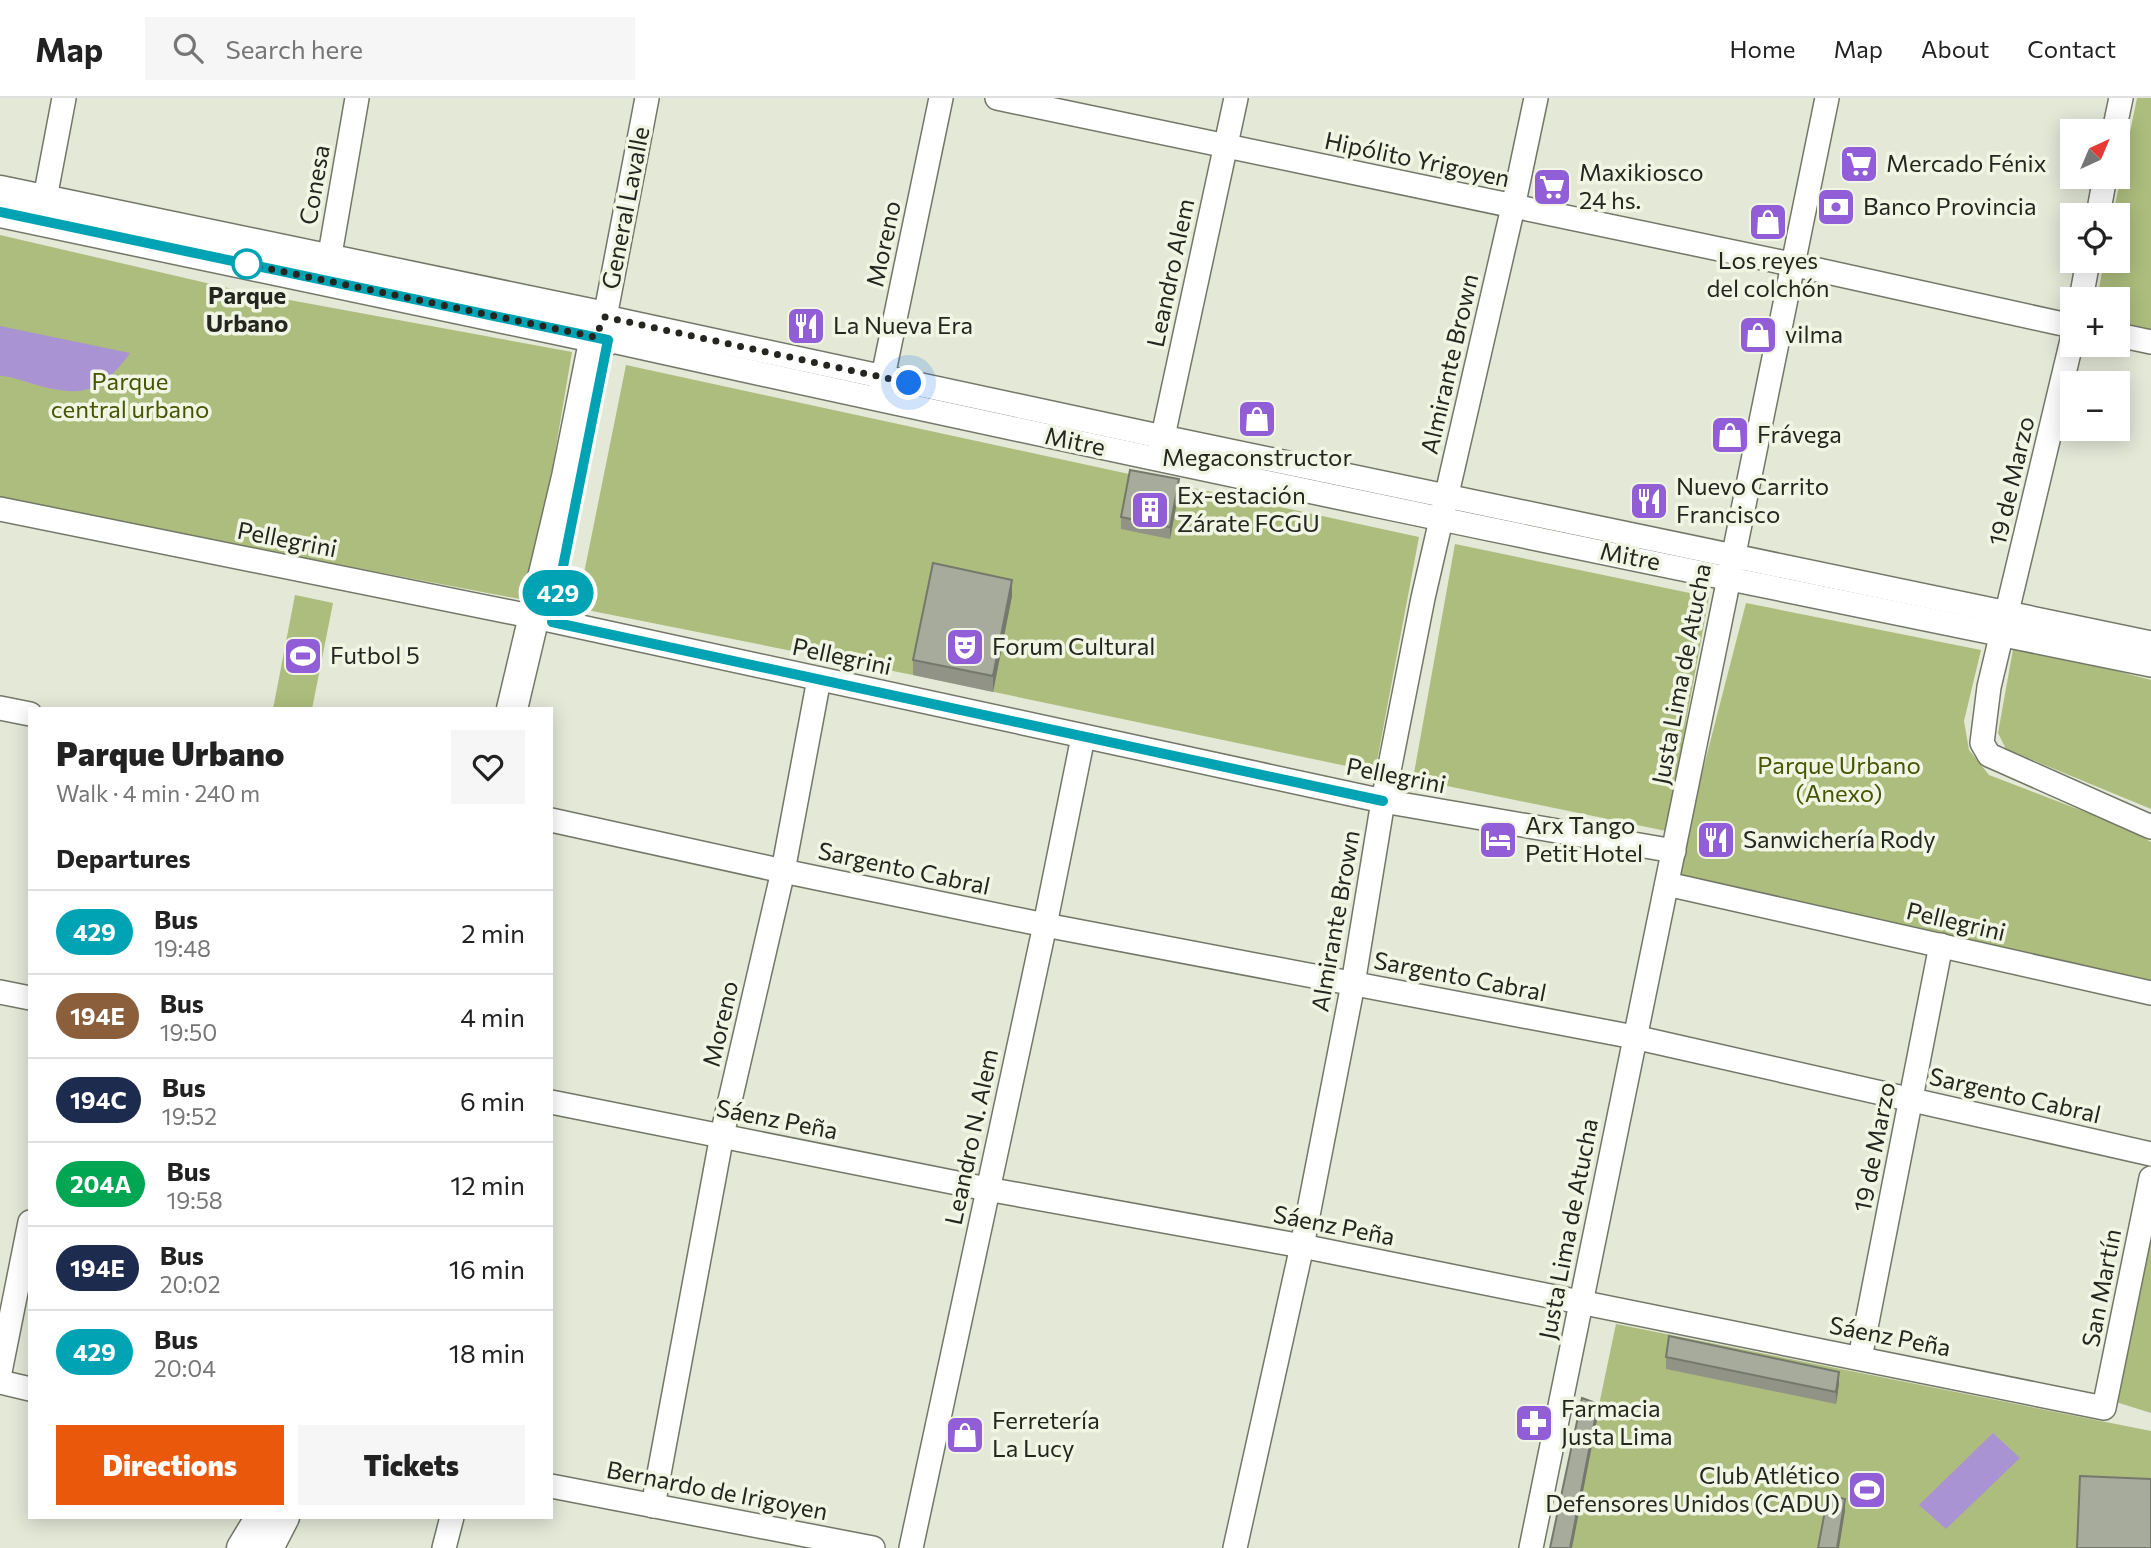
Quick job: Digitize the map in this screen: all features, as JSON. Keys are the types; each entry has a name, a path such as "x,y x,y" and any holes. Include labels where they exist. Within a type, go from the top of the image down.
{"main road":[{"name":"Mitre","path":"0,191 43,211 602,331"},
{"name":"Mitre","path":"0,212 43,211"},
{"name":"General Lavalle","path":"529,707 544,620 602,331"},
{"name":"General Lavalle","path":"513,707 544,620"},
{"path":"242,1548 260,1519"},
{"path":"268,1548 283,1519"}],"street":[{"path":"43,211 64,98"},
{"name":"Conesa","path":"325,270 357,98"},
{"name":"General Lavalle","path":"602,331 647,98"},
{"name":"Moreno","path":"878,401 941,98"},
{"name":"Hipólito Yrigoyen","path":"997,98 1791,264 2060,323"},
{"name":"Leandro Alem","path":"1158,460 1236,98"},
{"name":"Almirante Brown","path":"1235,1548 1302,1246 1353,984 1408,670 1513,207 1535,98"},
{"name":"Justa Lima de Atucha","path":"1531,1548 1827,98"},
{"path":"2117,119 2121,98"},
{"name":"Mitre","path":"602,331 883,377 1732,554 2006,623 2151,664"},
{"name":"Mitre","path":"602,331 878,401 1728,577 2006,623 2151,643"},
{"path":"2130,338 2151,342"},
{"name":"19 de Marzo","path":"2068,357 1989,687 1982,743 1989,755 2151,827"},
{"name":"Pellegrini","path":"0,509 544,620 1383,801 1674,850"},
{"name":"Moreno","path":"653,1506 722,1135 783,871 819,679"},
{"path":"0,708 28,714"},
{"name":"Leandro N. Alem","path":"911,1548 1083,737"},
{"name":"Sargento Cabral","path":"553,820 1045,925 1634,1037 2151,1154"},
{"name":"Pellegrini","path":"1667,884 2151,993"},
{"name":"19 de Marzo","path":"1860,1358 1941,945"},
{"path":"0,992 28,998"},
{"name":"Sáenz Peña","path":"553,1102 987,1189 1302,1246 2104,1408"},
{"name":"San Martín","path":"2104,1408 2151,1178"},
{"path":"0,1372 28,1232"},
{"path":"0,1382 28,1388"},
{"name":"Bernardo de Irigoyen","path":"553,1486 873,1548"},
{"path":"444,1548 451,1519"}],"green space":[{"path":"2137,98 2151,98 2151,332 2130,328 2130,287 2099,287 2102,273 2130,273 2130,203 2115,203 2118,189 2130,189 2130,132"},
{"name":"Parque central urbano","path":"0,235 241,291 572,352 530,601 0,500"},
{"path":"626,365 1419,537 1375,772 577,608"},
{"path":"1455,544 1709,597 1666,831 1413,779"},
{"name":"Futbol 5","path":"295,595 333,603 312,707 273,707"},
{"name":"Parque Urbano (Anexo)","path":"1746,603 1981,650 1964,721 1969,750 1989,775 2122,826 2151,842 2151,985 1673,886"},
{"path":"2014,644 2151,680 2151,809 2006,749 1998,733"},
{"path":"2151,1222 2151,1413 2116,1402"},
{"name":"Club Atlético Defensores Unidos (CADU)","path":"1616,1324 2151,1431 2151,1548 1569,1548"}],"shaded area":[{"path":"0,326 130,353 100,384 79,391 53,389 0,376"},
{"path":"1993,1433 2020,1458 1946,1529 1919,1505"}],"building":[{"name":"Ex-estación Zárate FCGU","path":"1130,470 1179,479 1170,527 1121,517"},
{"name":"Forum Cultural","path":"933,563 1012,580 993,676 913,660"},
{"path":"1669,1336 1839,1372 1836,1392 1666,1357"},
{"path":"1582,1398 1598,1404 1570,1548 1550,1548"},
{"path":"2080,1476 2151,1479 2151,1548 2077,1548"},
{"path":"1828,1495 1845,1499 1837,1548 1818,1548"}],"bus line":[{"name":"429","path":"0,212 608,340 552,622 1383,801"}],"place":[{"name":"Mercado Fénix","path":"1859,164"},
{"name":"Maxikiosco 24 hs.","path":"1552,187"},
{"name":"Banco Provincia","path":"1836,207"},
{"name":"Los reyes del colchón","path":"1768,222"},
{"name":"Parque Urbano","path":"247,264"},
{"name":"La Nueva Era","path":"806,326"},
{"name":"vilma","path":"1758,335"},
{"name":"Megaconstructor","path":"1257,419"},
{"name":"Frávega","path":"1730,435"},
{"name":"Nuevo Carrito Francisco","path":"1649,501"},
{"name":"Ex-estación Zárate FCGU","path":"1150,510"},
{"name":"Forum Cultural","path":"965,647"},
{"name":"Futbol 5","path":"303,656"},
{"name":"Arx Tango Petit Hotel","path":"1498,840"},
{"name":"Sanwichería Rody","path":"1716,840"},
{"name":"Farmacia Justa Lima","path":"1534,1423"},
{"name":"Ferretería La Lucy","path":"965,1435"},
{"name":"Club Atlético Defensores Unidos (CADU)","path":"1867,1490"}],"route":[{"path":"247,264 595,337 605,317 909,383"}]}
